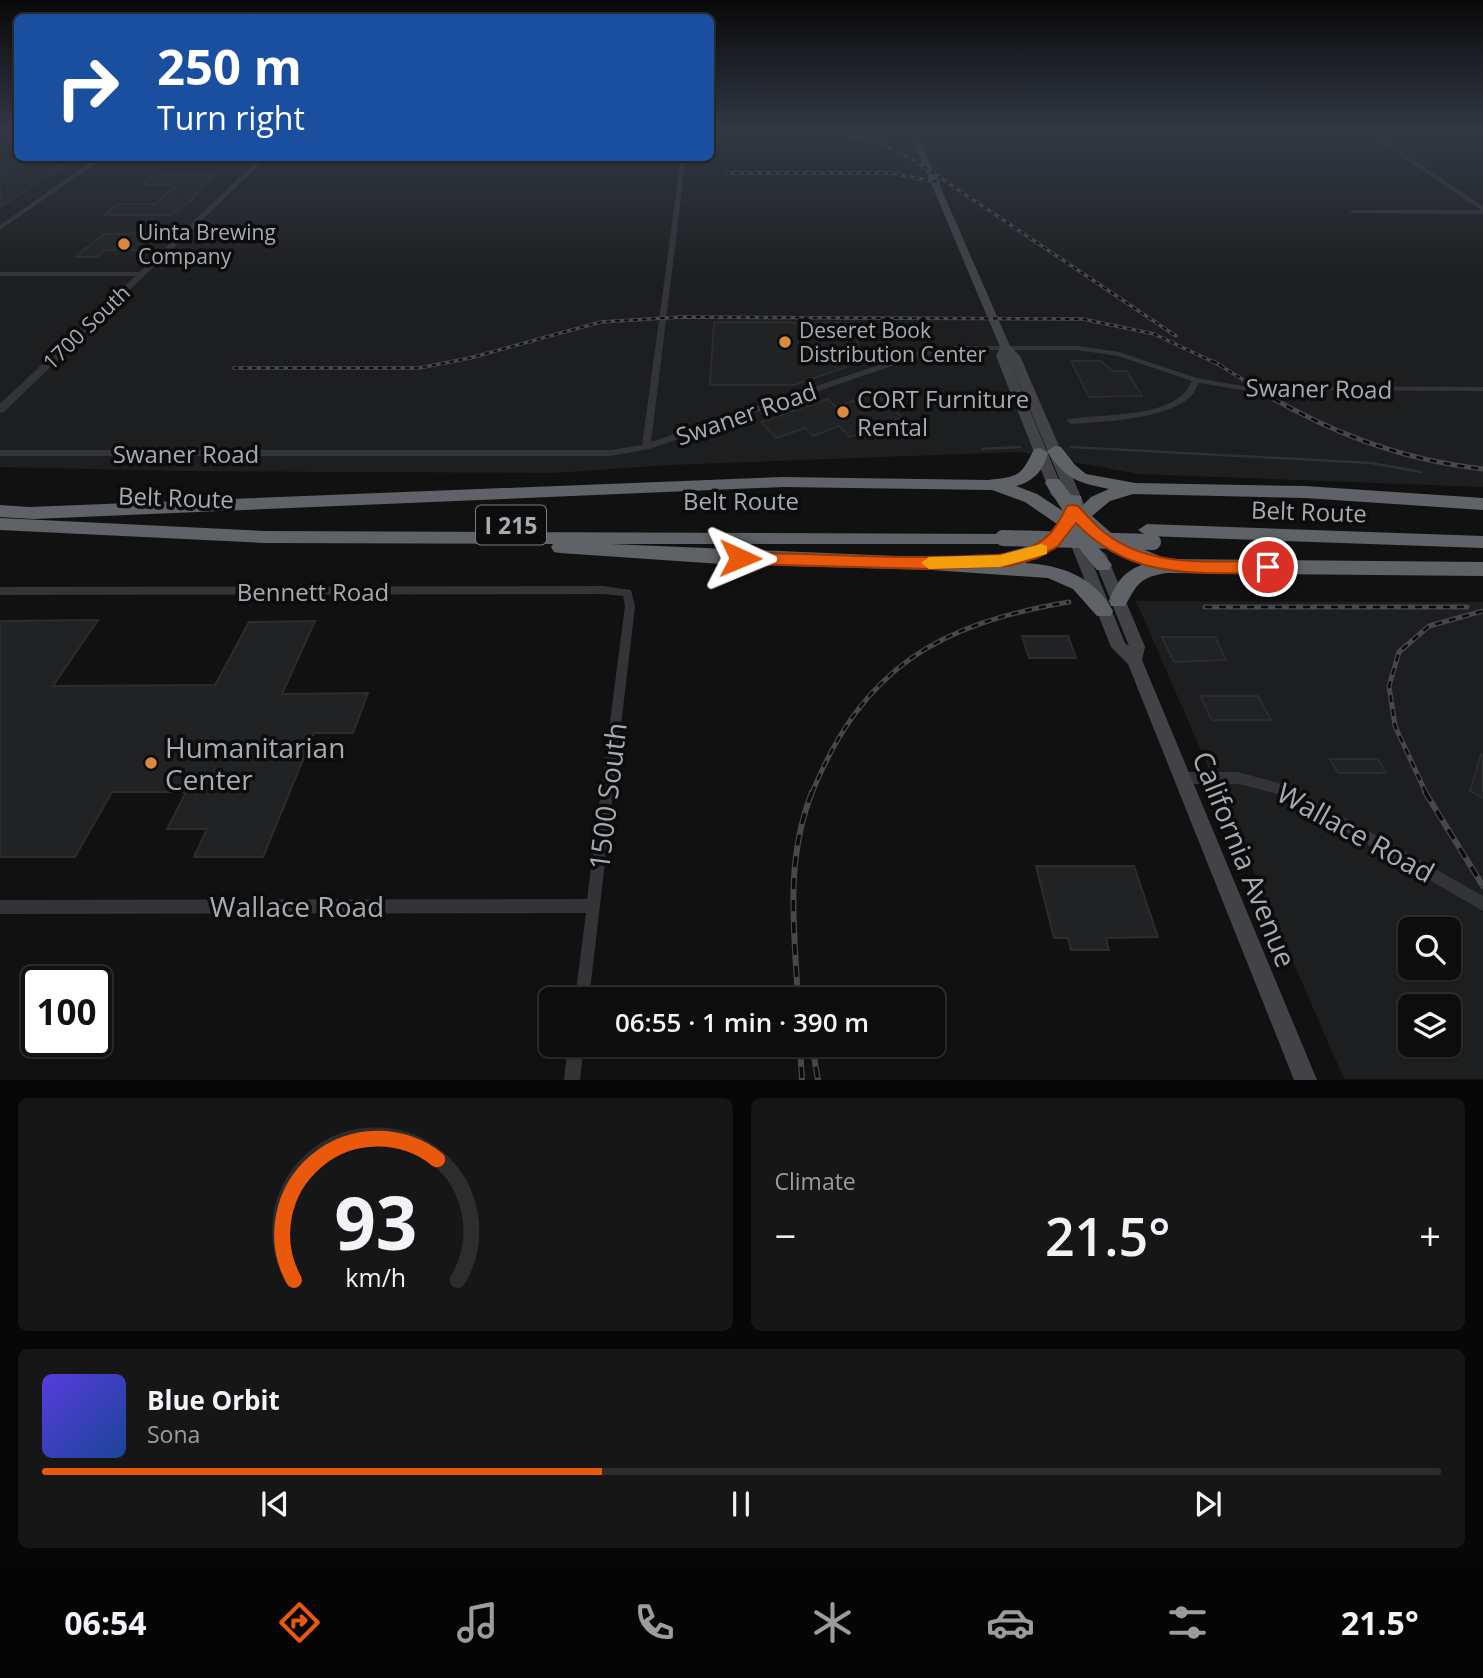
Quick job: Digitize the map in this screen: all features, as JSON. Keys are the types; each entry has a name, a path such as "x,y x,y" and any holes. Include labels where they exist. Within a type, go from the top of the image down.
{"highway":[{"path":"23,513 783,482 988,485 1009,483 1028,476 1048,452 1081,478 1135,488 1305,492 1483,503"},
{"path":"1053,483 1103,565"},
{"path":"988,485 1040,500 1118,549 1167,566"},
{"path":"932,563 1000,561 1026,556 1053,542 1103,498 1135,488"},
{"name":"Belt Route","path":"0,511 271,525 1001,532 1483,542"},
{"name":"Belt Route","path":"0,524 264,537 1001,532"},
{"name":"Belt Route","path":"1150,536 1483,553"},
{"path":"430,537 721,557 932,563 1059,573 1111,606 1131,577 1145,569 1167,566 1483,569"}],"main road":[{"name":"California Avenue","path":"934,181 1005,348 1001,356 1048,452 1111,606"},
{"name":"California Avenue","path":"1048,452 1053,483"},
{"name":"California Avenue","path":"1103,565 1119,647 1134,660 1306,1080"}],"street":[{"path":"0,229 67,181"},
{"name":"1700 South","path":"0,410 239,181"},
{"path":"646,447 680,181"},
{"path":"1440,181 1483,211"},
{"path":"1353,212 1483,211"},
{"path":"0,274 143,274"},
{"name":"Swaner Road","path":"0,453 599,454 646,447 920,354 956,348 1095,350 1139,359 1196,380 1254,389 1483,389"},
{"path":"1071,421 1111,419 1148,412 1186,398 1194,390 1196,380"},
{"name":"Bennett Road","path":"0,591 603,590 626,593"},
{"name":"1500 South","path":"583,987 630,606 626,593"},
{"name":"Wallace Road","path":"1182,778 1238,778 1285,790 1483,904"},
{"name":"Wallace Road","path":"0,907 593,906"},
{"path":"572,1080 575,1057"}],"shaded area":[{"path":"0,181 1483,181 1483,487 1138,474 1020,452 669,465 554,473 0,467"},
{"path":"1136,601 1483,602 1483,1079 1344,1079"}],"building":[{"path":"0,181 38,181 0,207"},
{"path":"146,181 209,181 187,204 171,215 104,215 118,204 155,204 178,184 143,184"},
{"name":"Uinta Brewing Company","path":"156,233 154,235 158,235 137,250 105,250 97,257 75,257 104,234"},
{"name":"Deseret Book Distribution Center","path":"714,322 854,323 861,360 848,360 849,366 794,385 710,385"},
{"path":"1071,361 1101,361 1113,371 1127,371 1142,396 1089,397"},
{"name":"CORT Furniture Rental","path":"875,393 902,417 850,437 839,426 813,436 805,428 776,438 761,422 828,399 836,407"},
{"name":"Humanitarian Center","path":"98,620 53,686 215,685 249,622 315,621 282,694 368,693 353,733 314,733 263,857 194,857 207,829 167,829 186,792 112,792 75,857 0,857 0,621"},
{"path":"1022,636 1068,636 1076,658 1029,658"},
{"path":"1162,637 1215,637 1226,660 1174,662"},
{"path":"1200,696 1258,696 1271,720 1212,720"},
{"path":"1481,754 1483,755 1483,798 1470,791"},
{"path":"1330,759 1378,759 1386,773 1338,773"},
{"path":"1036,866 1134,866 1158,937 1106,938 1109,950 1071,950 1068,938 1054,938"}],"waterway":[{"path":"982,449 1020,447"},
{"path":"1071,447 1371,463 1421,472"}],"railway":[{"path":"946,181 1176,336"},
{"path":"234,368 419,368 470,358 601,322 681,317 1083,319 1154,334 1218,364"},
{"path":"1213,361 1218,364"},
{"path":"1218,364 1222,366"},
{"path":"1218,364 1253,386"},
{"path":"1250,385 1305,416 1362,440 1420,458 1483,469"},
{"path":"812,793 832,750 855,713 881,683 911,659 944,639 981,623 1069,602"},
{"path":"1205,607 1467,607"},
{"path":"1426,793 1395,726 1389,686 1399,652 1429,626 1483,611"},
{"path":"797,987 793,894 798,843 812,792"},
{"path":"1425,792 1483,886"},
{"path":"801,1057 802,1080"},
{"path":"814,1057 818,1080"}],"slow traffic":[{"path":"929,563 1000,561 1041,550"}],"place":[{"name":"Uinta Brewing Company","path":"124,244"},
{"name":"Deseret Book Distribution Center","path":"785,342"},
{"name":"CORT Furniture Rental","path":"843,412"},
{"name":"Humanitarian Center","path":"151,763"}],"route":[{"path":"740,558 932,563 1009,560 1032,554 1053,542 1061,535 1073,510 1093,533 1118,549 1167,566 1268,567"}]}
